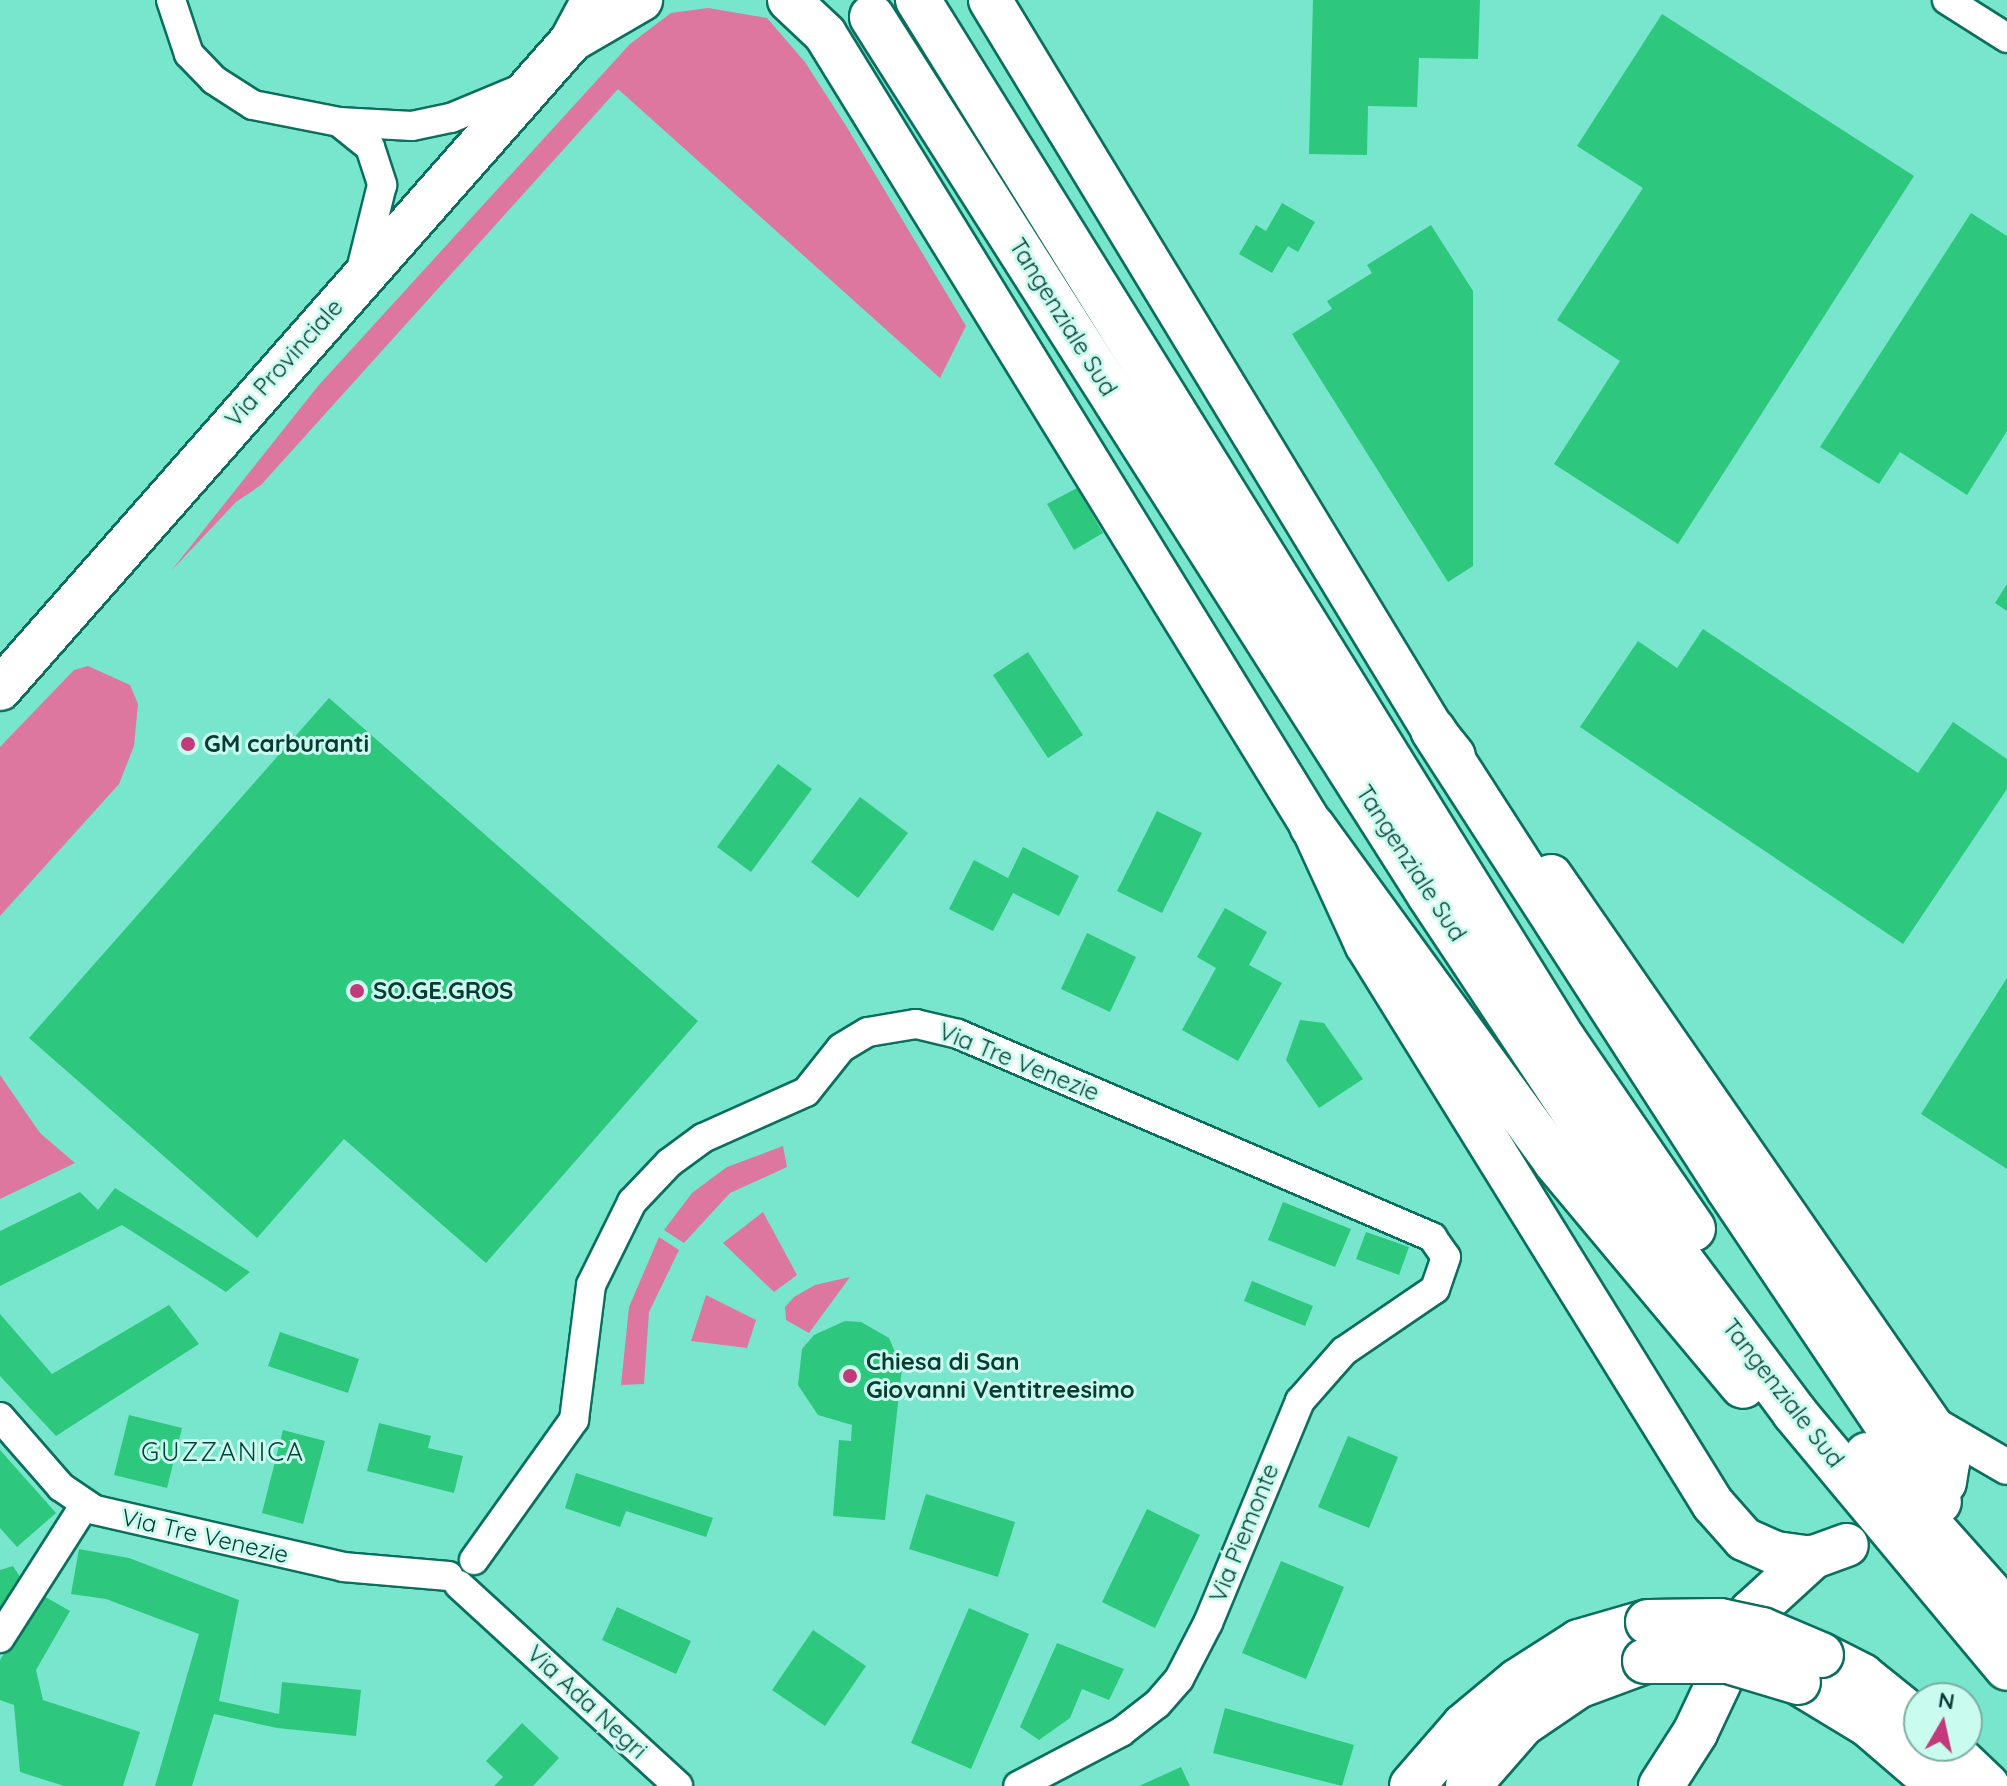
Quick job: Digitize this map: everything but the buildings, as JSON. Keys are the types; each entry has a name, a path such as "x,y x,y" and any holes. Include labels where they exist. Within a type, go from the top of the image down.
{"highway":[{"name":"Tangenziale Sud","path":"918,0 1563,1039 1728,1278 1857,1443 2007,1612"},
{"name":"Tangenziale Sud","path":"872,17 1429,894 1605,1159 1794,1412 2007,1668"},
{"path":"1433,730 1728,1188 2007,1604"},
{"path":"1312,826 1555,1161 1664,1297 1748,1392 1794,1412"},
{"path":"1661,1786 1695,1733 1752,1612 1829,1552"},
{"path":"1412,1786 1464,1726 1518,1681 1579,1642 1647,1642 1720,1621 1762,1630 1810,1668 1869,1725 1955,1773"},
{"path":"1468,1786 1533,1716 1647,1642"},
{"path":"1810,1668 1862,1676 1903,1709"}],"main road":[{"path":"571,41 593,0"},
{"path":"571,41 641,0"},
{"path":"789,0 825,34 1312,826 1366,944 1713,1504 1731,1528 1756,1546 1829,1552"},
{"path":"990,0 1433,730 1546,869 1928,1421 1947,1451 1945,1483"},
{"name":"Via Provinciale","path":"0,689 571,41"}],"street":[{"path":"171,0 189,54 214,80 253,105 339,122 412,126 451,118 532,85"},
{"path":"1947,0 2007,38"},
{"path":"339,122 370,147 382,185 358,280"},
{"name":"Via Tre Venezie","path":"0,1417 61,1487 84,1506 352,1568 464,1575 574,1420 591,1285 608,1241 639,1192 703,1138 798,1098 841,1048 875,1029 916,1024 968,1038 1423,1232 1439,1243 1446,1257"},
{"name":"Via Piemonte","path":"1018,1786 1121,1732 1168,1693 1208,1623 1300,1401 1344,1351 1429,1296 1440,1281 1446,1257"},
{"path":"1928,1421 2007,1468"},
{"path":"1945,1483 1974,1469 2007,1468"},
{"path":"0,1638 84,1506"},
{"name":"Via Ada Negri","path":"464,1575 497,1618 678,1786"}],"shaded area":[{"path":"708,8 767,18 805,62 848,129 966,326 940,378 618,89 261,485 236,502 171,571 318,386 630,44 671,13"},
{"path":"88,666 130,685 138,704 134,746 119,784 0,916 0,747 74,670"},
{"path":"0,1075 40,1133 75,1163 0,1199"},
{"path":"783,1146 787,1167 730,1193 684,1243 664,1230 692,1193 727,1167"},
{"path":"763,1212 797,1275 774,1292 723,1243"},
{"path":"659,1237 679,1250 649,1312 644,1384 621,1385 629,1307"},
{"path":"850,1277 809,1333 786,1320 785,1307 794,1297 815,1285"},
{"path":"706,1295 756,1320 747,1348 691,1341"}],"place":[{"name":"GM carburanti","path":"188,744"},
{"name":"SO.GE.GROS","path":"357,991"},
{"name":"Chiesa di San Giovanni Ventitreesimo","path":"850,1376"}],"district":[{"name":"GUZZANICA","path":"223,1452"}]}
